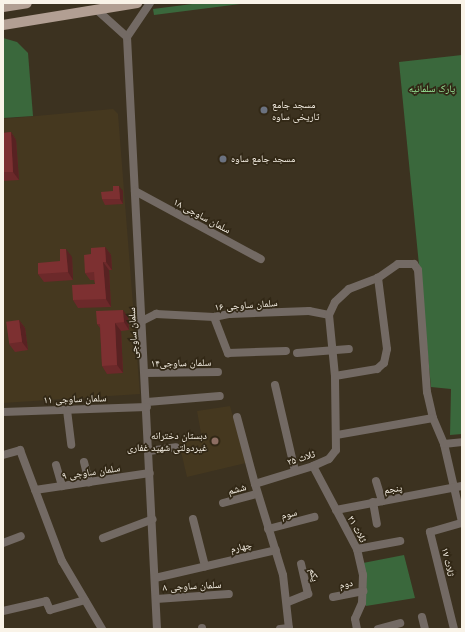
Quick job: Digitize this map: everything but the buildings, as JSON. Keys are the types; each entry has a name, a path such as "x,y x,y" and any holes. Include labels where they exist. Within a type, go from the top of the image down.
{"main road":[{"path":"3,7 27,3"},
{"path":"3,25 137,3"}],"street":[{"path":"97,10 127,37 150,3"},
{"name":"سلمان ساوجی","path":"127,37 153,519 157,629"},
{"name":"سلمان ساوجی ۱۸","path":"135,191 261,259"},
{"path":"329,315 335,302 344,293 378,278 398,264 414,264 418,270 427,392 433,418 444,444 458,487 462,522"},
{"path":"336,376 377,369 384,363 388,349 378,278"},
{"name":"سلمان ساوجی ۱۶","path":"142,322 156,314 214,318 230,314 309,311 329,315"},
{"name":"ثلاث ۲۵","path":"255,484 313,466 329,459 336,450 336,376 329,315"},
{"path":"214,318 228,353 286,351"},
{"path":"297,353 349,349"},
{"name":"سلمان ساوجی۱۴","path":"145,373 218,372"},
{"path":"275,386 295,471"},
{"name":"سلمان ساوجی ۱۱","path":"3,412 67,410 147,404 220,396"},
{"path":"67,410 71,445"},
{"path":"237,417 257,494 276,550 288,602 286,629"},
{"path":"337,435 433,418"},
{"path":"444,444 462,442"},
{"path":"149,451 176,447"},
{"path":"3,455 20,450 62,561 102,629"},
{"path":"84,462 90,482"},
{"path":"56,465 62,486"},
{"name":"ثلاث ۲۱","path":"313,466 357,549 363,575 362,604 355,620 357,629"},
{"name":"سلمان ساوجی ۹","path":"35,490 150,473"},
{"path":"376,481 377,524"},
{"name":"پنجم","path":"336,510 458,487"},
{"name":"ششم","path":"223,503 257,494"},
{"name":"سوم","path":"268,529 314,517"},
{"path":"103,538 153,519"},
{"path":"193,519 208,565"},
{"name":"ثلاث ۱۷","path":"454,629 430,532 462,522"},
{"path":"3,543 21,536"},
{"path":"357,549 400,541"},
{"name":"چهارم","path":"155,578 276,550"},
{"name":"یکم","path":"288,602 308,594 301,564"},
{"name":"دوم","path":"333,597 363,591"},
{"name":"سلمان ساوجی ۸","path":"156,599 230,594"},
{"path":"3,611 46,601 50,610 85,600"},
{"path":"422,617 425,629"},
{"path":"378,629 400,623"}],"shaded area":[{"path":"113,109 118,114 140,394 3,403 3,119"},
{"name":"دبستان دخترانه غیردولتی شهید غفاری","path":"230,406 246,463 187,477 179,443 202,439 197,411"}],"green space":[{"path":"200,3 248,3 154,15 153,9"},
{"path":"3,38 17,42 28,53 33,116 3,118"},
{"name":"پارک سلمانیه","path":"462,55 462,434 450,435 451,389 431,387 399,62"},
{"path":"404,555 415,598 366,606 366,582 363,563"}],"place":[{"name":"مسجد جامع تاریخی ساوه","path":"264,110"},
{"name":"مسجد جامع ساوه","path":"223,159"},
{"name":"دبستان دخترانه غیردولتی شهید غفاری","path":"215,441"}]}
